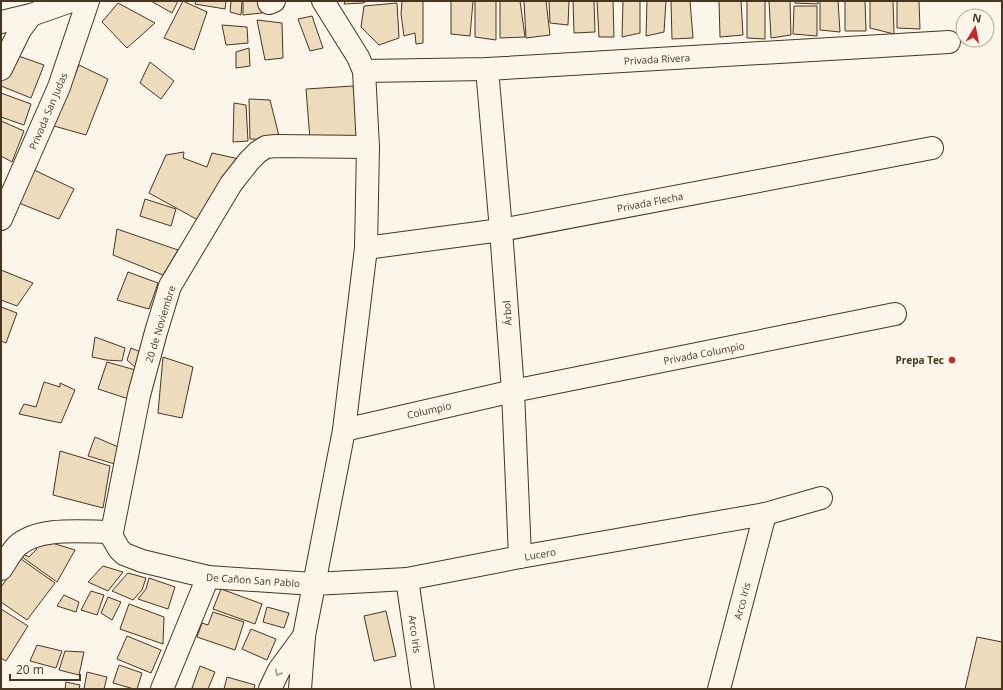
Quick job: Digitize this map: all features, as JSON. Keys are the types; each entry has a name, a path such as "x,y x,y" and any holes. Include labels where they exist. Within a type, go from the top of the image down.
{"street":[{"path":"1,22 31,15 71,1"},
{"name":"Privada San Judas","path":"1,219 59,87 88,1"},
{"path":"300,689 304,636 344,430 366,248 368,147 364,71 358,57 323,1"},
{"path":"1,69 20,30 31,15"},
{"name":"Privada Rivera","path":"364,71 487,69 949,42"},
{"name":"Árbol","path":"487,69 513,391 520,557"},
{"name":"20 de Noviembre","path":"112,532 139,395 170,286 232,184 249,161 258,152 266,148 276,146 368,147"},
{"name":"Privada Flecha","path":"366,248 501,230 932,148"},
{"name":"Privada Columpio","path":"513,391 894,314"},
{"name":"Columpio","path":"344,430 513,391"},
{"name":"Lucero","path":"314,584 407,579 520,557 765,514 821,498"},
{"name":"Arco Iris","path":"720,689 765,514"},
{"path":"1,569 17,546 31,537 63,532 112,532"},
{"name":"De Cañon San Pablo","path":"112,532 112,537 119,549 124,554 142,561 208,577 314,584"},
{"path":"162,689 208,577"},
{"name":"Arco Iris","path":"407,579 423,689"},
{"path":"270,689 280,670 304,636"}],"building":[{"path":"151,1 178,1 172,13"},
{"path":"183,1 207,12 194,50 164,38"},
{"path":"196,1 226,1 225,9 195,4"},
{"path":"231,1 242,1 241,15 230,12"},
{"path":"243,1 260,1 262,13 243,15"},
{"path":"345,1 367,1 363,3 344,4"},
{"path":"402,1 423,1 423,43 416,44 415,33 404,36 401,14"},
{"path":"451,1 473,1 470,36 451,34"},
{"path":"475,1 496,1 496,40 475,37"},
{"path":"500,1 520,1 525,37 500,38"},
{"path":"524,1 546,1 550,35 526,38"},
{"path":"549,1 569,1 568,25 550,23"},
{"path":"573,1 594,1 595,32 574,33"},
{"path":"597,1 613,1 614,37 599,37"},
{"path":"623,1 640,1 640,33 622,37"},
{"path":"647,1 666,1 664,32 646,36"},
{"path":"671,1 690,1 693,38 672,39"},
{"path":"719,1 741,1 743,35 720,37"},
{"path":"747,1 765,1 765,39 747,38"},
{"path":"769,1 790,1 791,35 771,38"},
{"path":"795,1 818,1 818,4 795,3"},
{"path":"820,1 838,1 840,32 820,30"},
{"path":"845,1 865,1 866,31 845,31"},
{"path":"870,1 893,1 894,34 870,28"},
{"path":"897,1 919,1 920,29 897,28"},
{"path":"118,3 155,23 127,48 102,22"},
{"path":"397,3 399,38 379,45 361,27 364,6"},
{"path":"794,6 817,6 817,36 793,34"},
{"path":"312,16 323,48 310,51 298,19"},
{"path":"257,20 282,23 283,58 265,60"},
{"path":"222,25 247,27 248,43 226,45"},
{"path":"249,48 250,66 236,68 236,52"},
{"path":"10,53 44,65 31,98 1,86 1,77"},
{"path":"150,62 174,81 161,99 140,83"},
{"path":"79,65 108,79 86,135 54,126"},
{"path":"353,86 362,137 310,139 306,89"},
{"path":"1,93 31,104 24,125 1,117"},
{"path":"249,99 270,100 280,140 250,139"},
{"path":"234,103 246,105 248,141 233,142"},
{"path":"1,121 24,131 12,162 1,156"},
{"path":"184,152 183,158 207,167 212,153 239,159 198,220 149,193 166,155"},
{"path":"30,168 74,189 59,219 19,203"},
{"path":"145,199 176,209 171,226 140,216"},
{"path":"117,229 178,250 163,275 113,255"},
{"path":"1,270 33,283 17,306 1,300"},
{"path":"128,272 158,283 149,309 117,300"},
{"path":"1,307 17,313 6,343 1,341"},
{"path":"95,337 125,348 122,361 92,357"},
{"path":"131,348 143,353 135,367 127,360"},
{"path":"163,357 193,367 182,418 158,413"},
{"path":"107,362 139,371 132,400 98,389"},
{"path":"44,382 60,387 60,383 75,390 61,423 19,414 24,404 36,407"},
{"path":"95,437 123,449 115,464 88,456"},
{"path":"60,451 110,466 103,508 53,495"},
{"path":"49,542 75,550 57,582 22,557 23,554 29,557 37,549 35,547"},
{"path":"21,559 55,583 27,620 1,602 1,587"},
{"path":"103,566 123,572 108,591 88,582"},
{"path":"128,573 146,578 142,590 133,600 112,591"},
{"path":"149,578 175,587 168,609 138,599 146,589"},
{"path":"221,589 262,604 255,624 213,609"},
{"path":"91,591 104,595 97,615 81,610"},
{"path":"64,595 79,602 76,612 57,606"},
{"path":"108,597 121,602 112,620 101,613"},
{"path":"129,604 164,617 163,644 120,629"},
{"path":"267,607 289,613 284,628 263,622"},
{"path":"1,609 28,626 6,661 1,658"},
{"path":"386,611 396,656 374,661 364,616"},
{"path":"213,612 244,622 235,650 197,637 202,623 208,625"},
{"path":"251,629 276,639 267,660 242,649"},
{"path":"127,636 161,650 151,673 117,659"},
{"path":"977,637 1002,642 1002,689 965,689"},
{"path":"37,645 62,651 56,668 30,661"},
{"path":"65,651 84,652 79,675 59,670"},
{"path":"119,665 142,673 137,689 113,683"},
{"path":"200,666 215,672 208,689 192,688"},
{"path":"87,672 107,677 104,689 84,689"},
{"path":"227,677 255,685 254,689 224,689"},
{"path":"66,682 80,685 79,689 65,689"}],"place":[{"name":"Prepa Tec","path":"952,360"}]}
